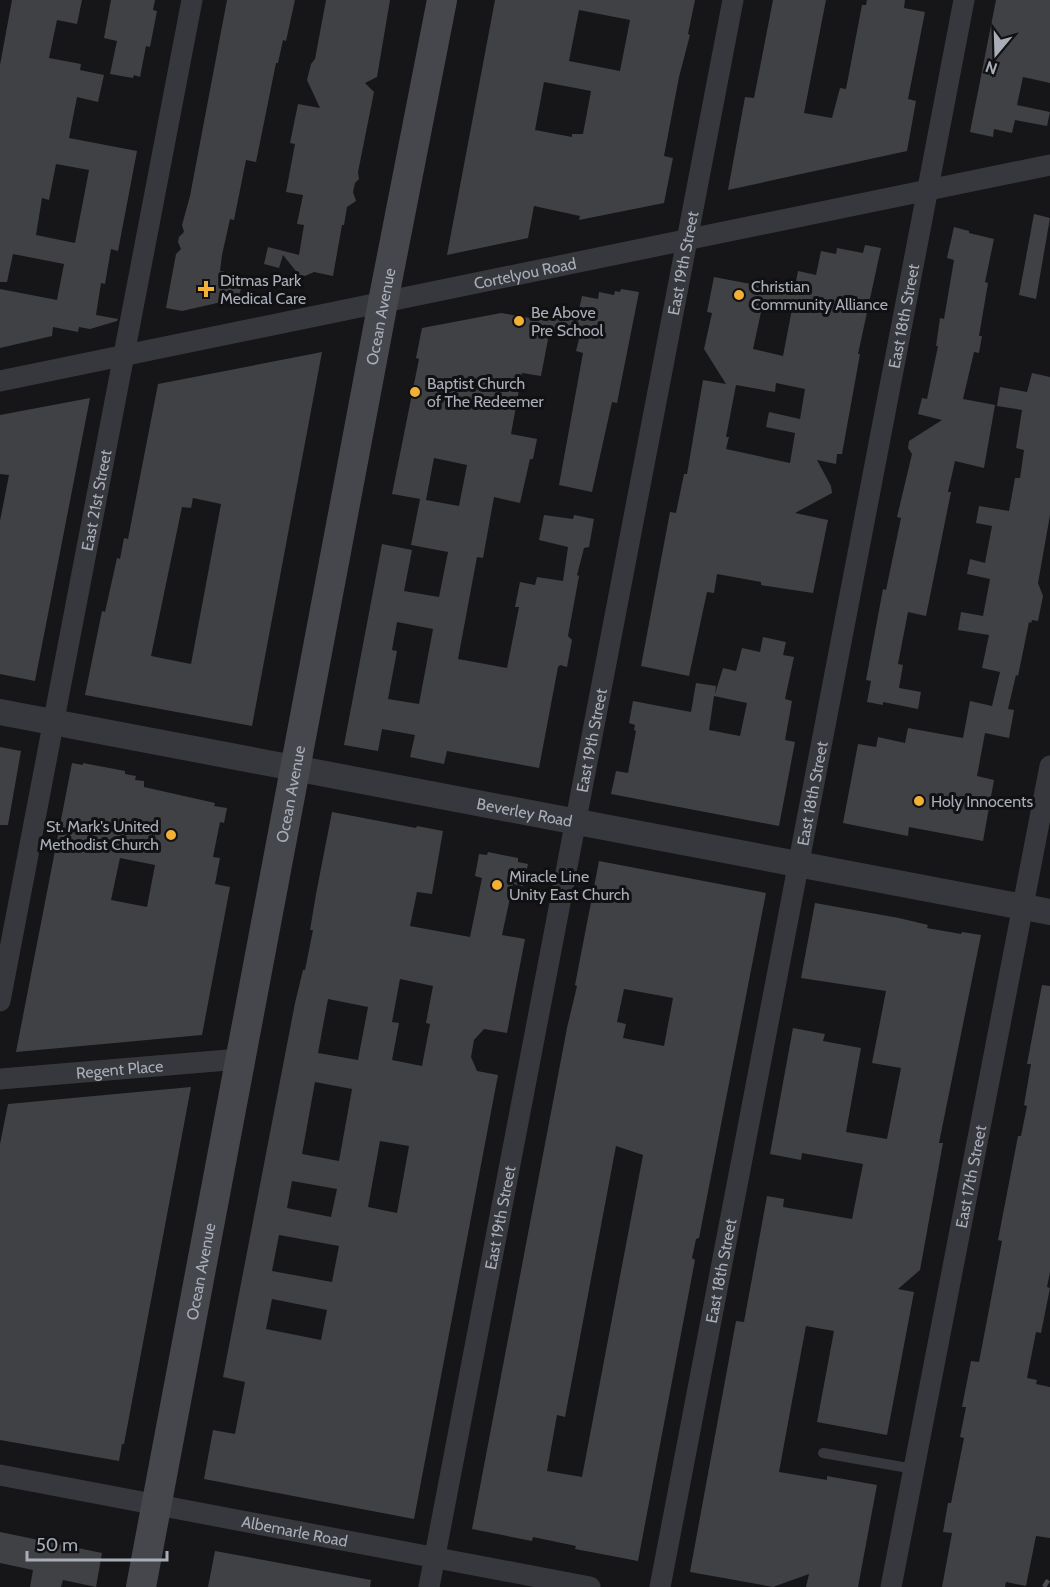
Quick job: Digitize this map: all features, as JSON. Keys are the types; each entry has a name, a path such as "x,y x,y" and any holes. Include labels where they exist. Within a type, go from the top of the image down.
{"main road":[{"name":"Ocean Avenue","path":"141,1587 442,0"}],"street":[{"name":"East 21st Street","path":"0,1001 192,0"},
{"name":"East 19th Street","path":"429,1587 733,0"},
{"name":"East 18th Street","path":"660,1587 964,0"},
{"name":"Cortelyou Road","path":"0,381 1050,165"},
{"name":"Beverley Road","path":"0,712 1050,912"},
{"name":"East 17th Street","path":"891,1587 1050,766"},
{"name":"Regent Place","path":"0,1079 240,1059"},
{"name":"Albemarle Road","path":"0,1475 590,1587"}],"lane":[{"path":"823,1453 914,1469"}],"path":[{"path":"525,876 547,881"}],"building":[{"path":"12,0 82,0 77,24 57,20 49,58 81,64 80,70 104,75 98,102 77,97 69,138 137,151 118,251 111,249 105,284 101,283 96,315 118,319 117,321 90,329 79,327 78,332 53,327 52,336 0,348 0,289 57,300 64,264 13,254 7,282 0,282 0,65","holes":["56,164 89,170 75,243 36,235 42,198 49,200"]},
{"path":"111,0 155,0 153,10 157,11 150,47 146,46 140,77 110,74 117,41 104,38"},
{"path":"227,0 295,0 286,41 283,40 278,63 276,63 256,162 246,160 234,220 230,219 222,255 220,271 236,274 242,283 239,298 182,311 166,308 176,254 181,249 178,242 184,232 182,225 190,196"},
{"path":"326,0 390,0 377,77 365,83 374,92 358,172 359,179 355,183 353,192 356,201 347,207 333,276 314,272 305,276 299,275 283,255 279,268 264,264 268,247 299,255 304,225 297,224 303,195 286,192 295,144 290,143 298,104 320,108 307,80 311,64 315,59"},
{"path":"495,0 695,0 688,34 690,35 679,77 664,156 673,158 664,203 579,220 580,216 534,206 528,238 447,255","holes":["579,10 630,20 620,71 569,61","544,82 591,91 583,134 572,134 572,137 535,130"]},
{"path":"773,0 826,0 804,113 832,118 840,88 846,89 862,5 866,5 867,0 905,0 904,8 925,12 908,99 916,101 907,151 728,190 745,97 754,98"},
{"path":"996,0 1050,0 1050,83 1023,77 1017,105 1050,112 1047,126 1015,120 1012,133 994,129 993,137 970,132"},
{"path":"1034,214 1050,218 1036,299 1019,295"},
{"path":"954,227 994,239 985,282 988,283 979,336 982,336 979,353 974,352 963,399 995,405 984,468 955,461 926,616 908,612 898,664 903,665 899,688 921,692 918,709 883,702 883,705 867,702 871,681 866,680 883,589 886,590 901,518 897,517 912,454 908,448 909,441 942,420 918,414 922,398 927,399 938,346 936,346 940,318 944,319 954,260 947,258"},
{"path":"865,245 881,248 858,354 860,354 842,454 837,454 836,464 817,460 831,486 832,493 795,513 828,520 813,593 761,585 761,582 717,574 714,593 707,592 689,676 641,666 670,512 676,513 684,474 687,474 703,380 726,384 704,349 712,313 707,312 714,277 794,292 798,271 816,275 821,251 836,254 837,248 863,253","holes":["763,303 792,309 783,356 753,349","776,383 805,389 800,419 769,412 766,427 795,433 790,463 726,449 729,437 726,437 736,385 775,392"]},
{"path":"621,289 639,292 617,403 612,402 592,492 559,485 583,353 576,351 579,339 549,334 541,376 522,373 511,434 537,439 533,459 530,459 520,503 494,497 483,558 477,557 458,659 507,668 519,607 515,607 520,582 535,585 537,577 563,581 568,547 539,540 544,515 573,519 574,515 594,519 589,547 584,548 577,575 579,576 568,636 572,640 567,667 560,665 558,667 539,768 447,751 444,764 410,757 415,735 382,729 378,751 344,745 382,544 412,550 404,591 439,597 448,552 411,545 420,499 426,500 392,494 419,359 416,358 422,328 501,313 530,318 531,311 556,316 558,310 578,314 582,296 598,299 599,292 614,295 615,291 620,292","holes":["434,458 467,465 459,506 426,500","397,622 433,629 419,704 388,699 397,651 392,650"]},
{"path":"322,352 252,726 85,695 102,611 105,612 117,558 120,559 124,538 128,539 158,384","holes":["193,498 221,504 191,664 151,656 182,507 191,508"]},
{"path":"1032,373 1050,377 1050,515 1038,583 1043,596 1038,621 1029,622 1018,676 1016,675 1008,709 1014,710 1009,738 985,733 977,776 994,780 983,841 909,827 908,836 843,823 858,744 876,747 878,737 905,743 908,728 963,738 970,701 992,706 1000,672 982,668 989,635 958,630 961,612 983,616 990,579 967,574 970,559 985,563 992,526 976,523 979,506 1009,511 1015,478 1020,478 1024,450 1016,448 1022,410 997,406 1000,387 1027,392"},
{"path":"90,398 35,681 0,674 0,521 9,475 0,474 0,415"},
{"path":"763,637 786,642 783,655 794,657 785,699 792,701 785,740 795,742 779,826 611,794 616,771 628,773 636,731 634,730 635,725 629,723 633,701 691,712 696,683 716,686 715,694 723,668 736,671 742,648 760,652","holes":["714,696 747,703 740,736 709,730"]},
{"path":"0,747 21,751 8,825 0,825"},
{"path":"72,763 125,771 125,774 136,776 135,780 144,781 144,787 215,803 214,806 227,808 224,823 220,822 213,857 220,858 215,884 230,887 202,1035 16,1052","holes":["120,858 155,865 147,907 111,900"]},
{"path":"332,812 443,831 432,894 417,892 410,926 470,937 482,878 475,876 479,854 487,855 488,852 518,858 518,862 528,864 523,886 513,884 502,935 525,939 507,1033 484,1029 474,1040 471,1057 477,1071 498,1075 414,1519 204,1479 213,1430 235,1434 245,1382 223,1377 295,1003 303,970 305,970 313,930 310,930","holes":["400,979 433,986 426,1023 430,1024 422,1066 392,1060 399,1023 392,1022","328,999 368,1007 358,1060 318,1053","315,1082 352,1089 339,1161 302,1154","380,1141 409,1146 397,1213 368,1207","292,1181 337,1189 331,1217 287,1208","279,1235 339,1246 332,1282 272,1271","272,1299 327,1310 321,1340 266,1329"]},
{"path":"599,861 766,893 699,1238 696,1239 692,1258 695,1260 638,1561 575,1549 576,1546 533,1537 532,1541 472,1529 567,1028 577,986 575,985","holes":["624,989 673,998 664,1046 623,1038 626,1024 617,1022","616,1146 643,1155 582,1477 547,1471 557,1415 565,1417"]},
{"path":"815,903 899,918 928,925 927,928 981,935 939,1143 943,1143 920,1270 898,1289 914,1292 887,1435 817,1422 834,1331 806,1326 779,1472 827,1480 827,1476 877,1485 858,1587 806,1587 809,1574 773,1587 690,1572 736,1321 744,1322 767,1196 784,1199 783,1207 852,1219 863,1164 802,1153 801,1160 770,1154 793,1028 825,1034 823,1041 861,1048 846,1132 887,1139 901,1068 872,1063 886,991 801,978"},
{"path":"1042,985 1050,986 1050,1272 1047,1287 1050,1288 1041,1333 1036,1332 1027,1378 1037,1380 1036,1384 1050,1387 1050,1538 1036,1536 1026,1586 1006,1582 1005,1587 942,1587 952,1533 943,1532 964,1438 960,1437 966,1407 962,1407 971,1361 979,1362 1002,1241 998,1240 1018,1136 1021,1136 1027,1106 1024,1105 1031,1064 1027,1064"},
{"path":"191,1087 119,1461 0,1440 0,1144 8,1104"},
{"path":"0,1532 102,1553 96,1587 63,1580 61,1587 30,1587 33,1570 0,1563"},
{"path":"215,1551 371,1580 370,1587 208,1587"}],"railway":[{"path":"1044,1587 1050,1577"}],"place":[{"name":"Ditmas Park Medical Care","path":"206,289"},
{"name":"Christian Community Alliance","path":"739,295"},
{"name":"Be Above Pre School","path":"519,321"},
{"name":"Baptist Church of The Redeemer","path":"415,392"},
{"name":"Holy Innocents","path":"919,801"},
{"name":"St. Mark's United Methodist Church","path":"171,835"},
{"name":"Miracle Line Unity East Church","path":"497,885"}]}
